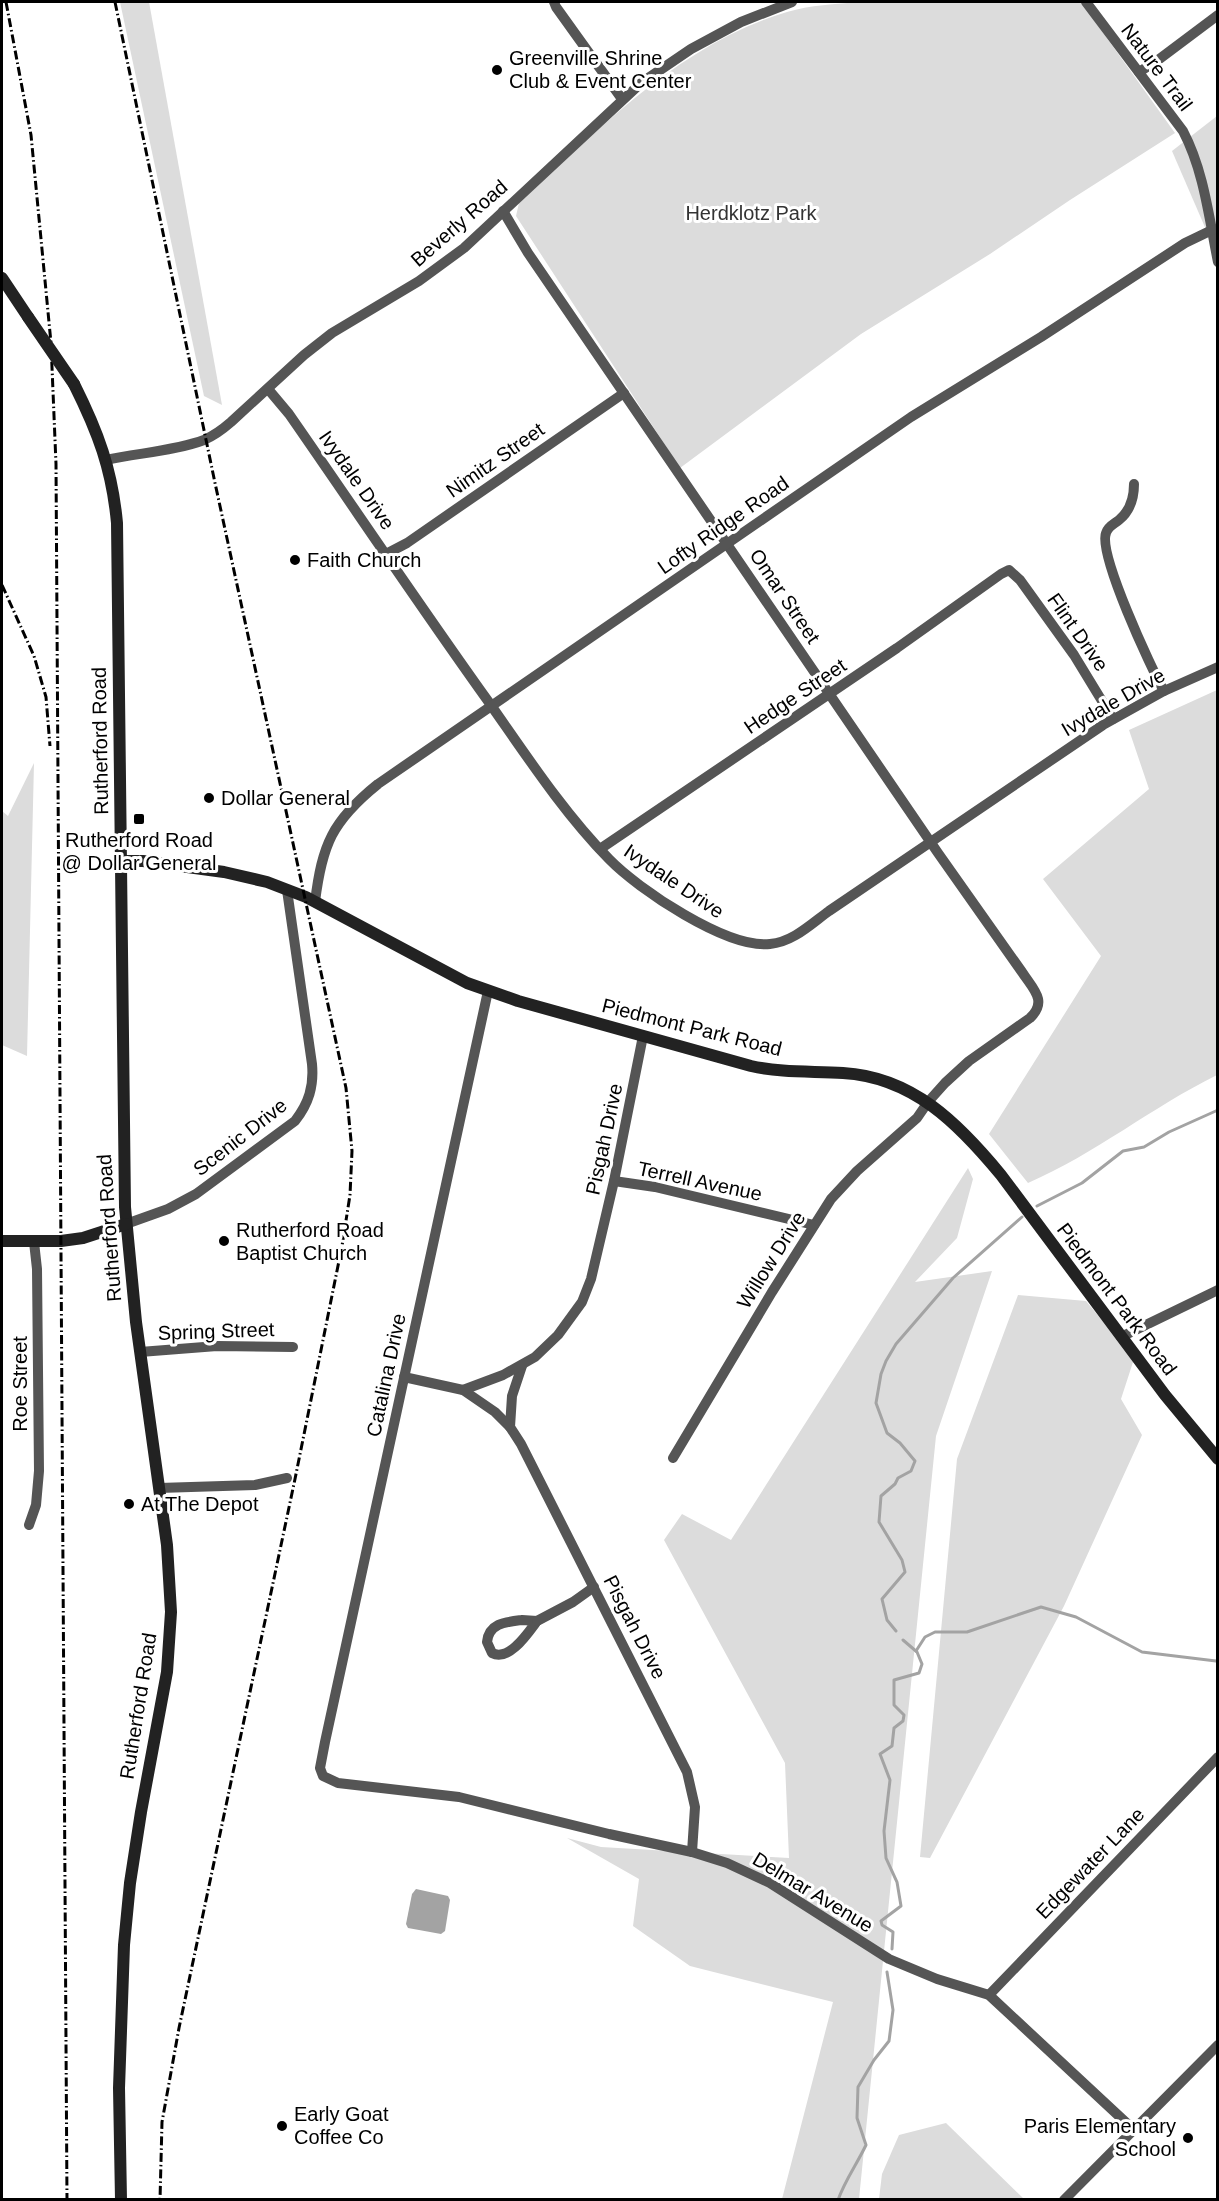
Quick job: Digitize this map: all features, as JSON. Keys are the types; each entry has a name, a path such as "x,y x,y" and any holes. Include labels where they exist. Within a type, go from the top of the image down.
{"street":[{"path":"554,2 622,99"},
{"name":"Beverly Road","path":"106,460 206,439 231,423 304,355 332,333 441,266 641,83 691,49 741,22 792,2"},
{"name":"Nature Trail","path":"1086,2 1183,131 1200,173 1218,262"},
{"path":"1139,72 1218,15"},
{"name":"Omar Street","path":"502,211 528,253 931,842 1023,972 1036,992 1039,1002"},
{"name":"Lofty Ridge Road","path":"315,902 317,877 325,848 350,808 378,784 911,417 1041,337 1185,243 1212,230"},
{"name":"Rutherford Road","path":"2,278 74,384 95,425 113,485 117,523 123,1148 126,1224 140,1352 170,1575 169,1648 164,1696 140,1822 124,1946 118,2088 121,2199"},
{"name":"Ivydale Drive","path":"268,389 289,414 491,706 554,792 600,849 615,865 700,924 734,938 770,945 795,937 829,911 1113,719 1164,691 1218,667"},
{"name":"Nimitz Street","path":"386,554 407,543 624,393"},
{"path":"1134,484 1130,509 1110,526 1105,534 1105,540 1116,583 1131,622 1164,691"},
{"name":"Hedge Street","path":"600,849 1010,570"},
{"name":"Flint Drive","path":"1010,570 1020,580 1074,656 1113,719"},
{"name":"Piedmont Park Road","path":"120,861 143,861 257,879 315,902 452,976 518,1001 763,1069 845,1073 872,1077 899,1086 928,1102 953,1122 987,1158 1164,1395 1218,1459"},
{"name":"Scenic Drive","path":"126,1224 168,1209 196,1194 295,1120 306,1106 312,1086 312,1064 288,890"},
{"name":"Catalina Drive","path":"320,1768 488,991"},
{"name":"Willow Drive","path":"672,1458 831,1198 857,1171 917,1118 928,1102 969,1061 1030,1018 1036,1012 1039,1002"},
{"name":"Pisgah Drive","path":"463,1390 522,1366 535,1357 558,1335 582,1302 591,1279 614,1181 643,1035"},
{"name":"Terrell Avenue","path":"614,1181 688,1195 813,1225"},
{"path":"2,1241 34,1242 83,1238 126,1224"},
{"name":"Roe Street","path":"29,1525 37,1500 39,1471 37,1269 34,1242"},
{"path":"1121,1337 1218,1290"},
{"name":"Spring Street","path":"140,1352 217,1346 293,1347"},
{"path":"510,1427 512,1396 522,1366"},
{"name":"Pisgah Drive","path":"404,1377 463,1390 495,1412 510,1427 687,1772 695,1807 692,1852"},
{"path":"159,1488 255,1485 287,1478"},
{"path":"537,1621 522,1620 500,1623 489,1633 487,1646 496,1655 504,1654 528,1633 537,1621 573,1602 594,1587"},
{"name":"Edgewater Lane","path":"989,1995 1218,1757"},
{"name":"Delmar Avenue","path":"320,1768 323,1776 338,1783 459,1797 692,1852 727,1863 771,1883 889,1959 937,1979 989,1995 1134,2130"},
{"path":"1064,2199 1218,2044"}],"green space":[{"path":"120,2 149,2 222,405 204,396"},
{"name":"Herdklotz Park","path":"859,2 1081,2 1175,133 990,254 861,334 680,468 516,216 519,203 611,118 676,67 711,45 748,26 787,12 814,6"},
{"path":"1217,116 1217,255 1172,151"},
{"path":"1217,690 1217,1075 1169,1101 1100,1145 1028,1183 989,1134 1101,956 1043,879 1149,789 1129,730"},
{"path":"34,763 27,1056 2,1045 2,811 8,816"},
{"path":"968,1168 973,1179 957,1238 915,1282 992,1271 936,1436 859,2199 782,2199 833,2002 690,1966 633,1926 639,1879 567,1838 601,1847 789,1858 785,1763 664,1540 682,1514 731,1540"},
{"path":"1018,1295 1086,1301 1134,1359 1121,1399 1142,1435 1064,1606 930,1858 920,1857 957,1459"},
{"path":"946,2123 1024,2199 879,2199 882,2174 899,2135"}],"shaded area":[{"path":"416,1889 448,1896 450,1900 445,1931 441,1934 408,1928 406,1924 412,1894"}],"waterway":[{"path":"1037,1206 1082,1183 1123,1151 1144,1147 1169,1132 1218,1110"},
{"path":"896,1631 887,1620 882,1599 905,1572 902,1560 879,1522 881,1496 895,1484 898,1478 911,1471 915,1461 900,1443 887,1433 876,1403 881,1374 896,1344 953,1278 1022,1217"},
{"path":"916,1651 925,1637 935,1632 967,1632 1041,1607 1076,1617 1142,1652 1216,1661"},
{"path":"892,1949 893,1932 882,1925 881,1921 901,1906 897,1882 886,1858 884,1831 890,1780 880,1754 892,1746 894,1728 903,1721 904,1715 894,1705 894,1680 919,1673 922,1664 917,1652 903,1640"},
{"path":"838,2200 866,2145 857,2118 858,2087 874,2060 889,2041 893,2010 887,1972"}],"railway":[{"path":"6,2 31,135 51,343 56,464 67,2200"},
{"path":"115,2 215,483 346,1088 352,1151 350,1195 342,1246 179,2028 162,2122 160,2200"},
{"path":"2,585 34,656 46,697 50,746"}],"place":[{"name":"Greenville Shrine Club & Event Center","path":"497,70"},
{"name":"Faith Church","path":"295,560"},
{"name":"Dollar General","path":"209,798"},
{"name":"Rutherford Road @ Dollar General","path":"139,819"},
{"name":"Rutherford Road Baptist Church","path":"224,1241"},
{"name":"At The Depot","path":"129,1504"},
{"name":"Early Goat Coffee Co","path":"282,2126"},
{"name":"Paris Elementary School","path":"1188,2138"}]}
